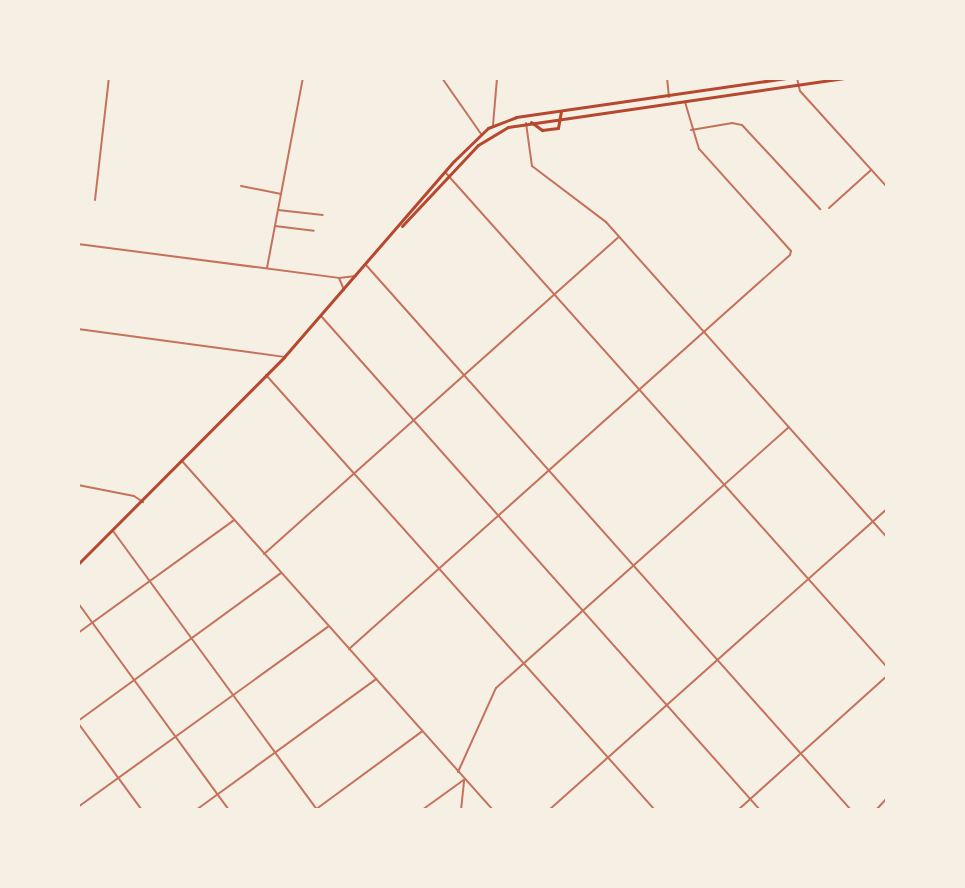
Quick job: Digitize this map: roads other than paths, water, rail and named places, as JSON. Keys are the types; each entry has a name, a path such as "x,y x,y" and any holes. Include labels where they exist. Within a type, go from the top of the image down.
{"main road":[{"path":"400,227 445,172 481,134 493,125 516,117 669,97 786,78"},
{"path":"78,564 284,357 400,227 492,135 531,122 844,78"},
{"path":"531,122 539,129 559,127 561,111"}],"street":[{"path":"95,200 109,78"},
{"path":"267,268 303,78"},
{"path":"442,78 481,134"},
{"path":"493,125 497,78"},
{"path":"667,78 669,97"},
{"path":"797,78 798,85 887,187"},
{"path":"349,649 704,332 791,250 706,158 691,130 685,102"},
{"path":"526,123 532,166 606,222 887,537"},
{"path":"691,130 732,123 742,125 820,208"},
{"path":"830,208 871,170"},
{"path":"445,172 887,667"},
{"path":"241,186 281,194"},
{"path":"278,210 323,215"},
{"path":"275,226 314,231"},
{"path":"264,554 554,293 619,238"},
{"path":"78,244 339,278 356,276"},
{"path":"366,265 851,810"},
{"path":"339,278 344,291"},
{"path":"321,316 760,810"},
{"path":"78,329 284,357"},
{"path":"266,375 656,810"},
{"path":"458,772 493,692 789,427"},
{"path":"182,461 493,810"},
{"path":"78,485 134,496 142,502"},
{"path":"549,810 887,509"},
{"path":"78,633 234,520"},
{"path":"113,531 316,810 422,731"},
{"path":"142,810 78,722 281,573"},
{"path":"78,603 229,810"},
{"path":"78,807 328,627"},
{"path":"738,810 887,676"},
{"path":"196,810 376,679"},
{"path":"422,810 465,779"},
{"path":"460,810 465,779"},
{"path":"876,810 887,798"}]}
